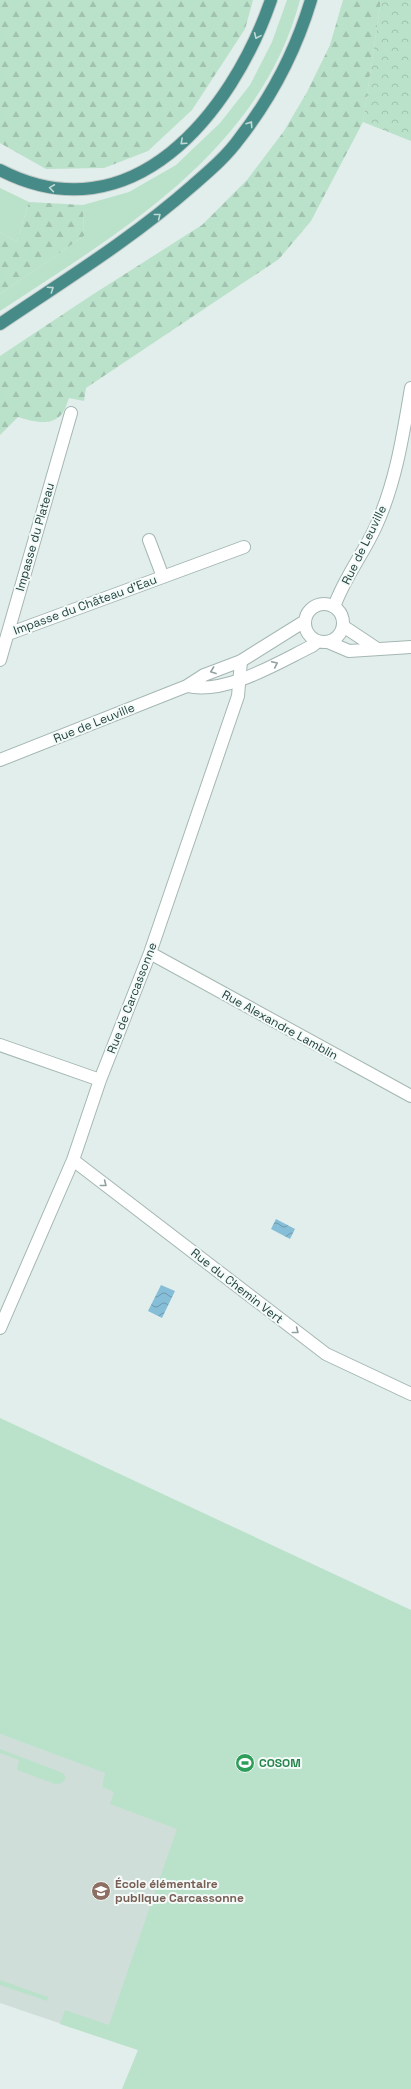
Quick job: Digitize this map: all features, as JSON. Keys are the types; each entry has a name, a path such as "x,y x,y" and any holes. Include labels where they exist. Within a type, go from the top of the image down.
{"highway":[{"path":"0,170 36,185 50,189 66,190 109,185 145,169 172,151 191,134 222,97 236,77 254,44 272,0"},
{"path":"0,324 159,216 210,171 239,140 268,98 287,62 311,0"}],"street":[{"name":"Rue de Leuville","path":"0,760 187,686 204,675 241,661 305,621 308,611 315,606 328,604 334,607 376,527 390,491 403,437 411,388"},
{"name":"Impasse du Plateau","path":"0,660 71,413"},
{"name":"Impasse du Château d'Eau","path":"149,540 163,577"},
{"name":"Impasse du Château d'Eau","path":"8,634 244,547"},
{"path":"334,607 342,615 343,626 376,648"},
{"path":"305,621 308,634 323,642 349,651 376,648 411,647"},
{"name":"Rue de Leuville","path":"187,686 200,689 209,688 239,680 312,646 338,638 343,626"},
{"name":"Rue de Carcassonne","path":"0,1328 73,1160 100,1080 150,953 238,696 241,661"},
{"name":"Rue Alexandre Lamblin","path":"150,953 411,1096"},
{"path":"0,1045 100,1080"},
{"name":"Rue du Chemin Vert","path":"73,1160 326,1354 411,1394"}],"shaded area":[{"name":"École élémentaire publique Carcassonne","path":"0,1734 106,1773 102,1787 217,1828 138,2050 0,2003"}],"green space":[{"path":"0,0 253,0 245,29 192,110 148,151 104,168 46,169 0,143"},
{"path":"287,0 300,0 281,53 253,101 220,144 181,182 138,217 93,250 0,311 0,294 84,236 83,205 129,192 176,165 220,123 250,85 272,42"},
{"path":"343,0 381,0 363,122 311,221 279,259 86,388 84,401 69,398 62,413 57,419 51,421 40,422 18,417 0,435 0,356 202,225 247,180 284,131 307,92 330,45"},
{"path":"381,0 411,0 411,141 363,122"},
{"path":"0,188 29,202 17,242 0,232"},
{"path":"29,202 83,205 84,236 0,294 0,232 17,242"},
{"name":"COSOM","path":"0,1418 411,1610 411,2089 122,2089 138,2050 60,2024 65,2010 109,2025 177,1829 110,1804 114,1792 102,1787 105,1773 0,1734"},
{"path":"0,1749 63,1773 66,1777 62,1783 55,1784 17,1770 19,1760 0,1753"},
{"path":"0,1980 48,1997 47,2001 0,1985"}],"water":[{"path":"276,1219 295,1229 290,1239 271,1229"},
{"path":"161,1285 175,1291 162,1318 148,1311"}],"place":[{"name":"COSOM","path":"245,1763"},
{"name":"École élémentaire publique Carcassonne","path":"101,1891"}]}
